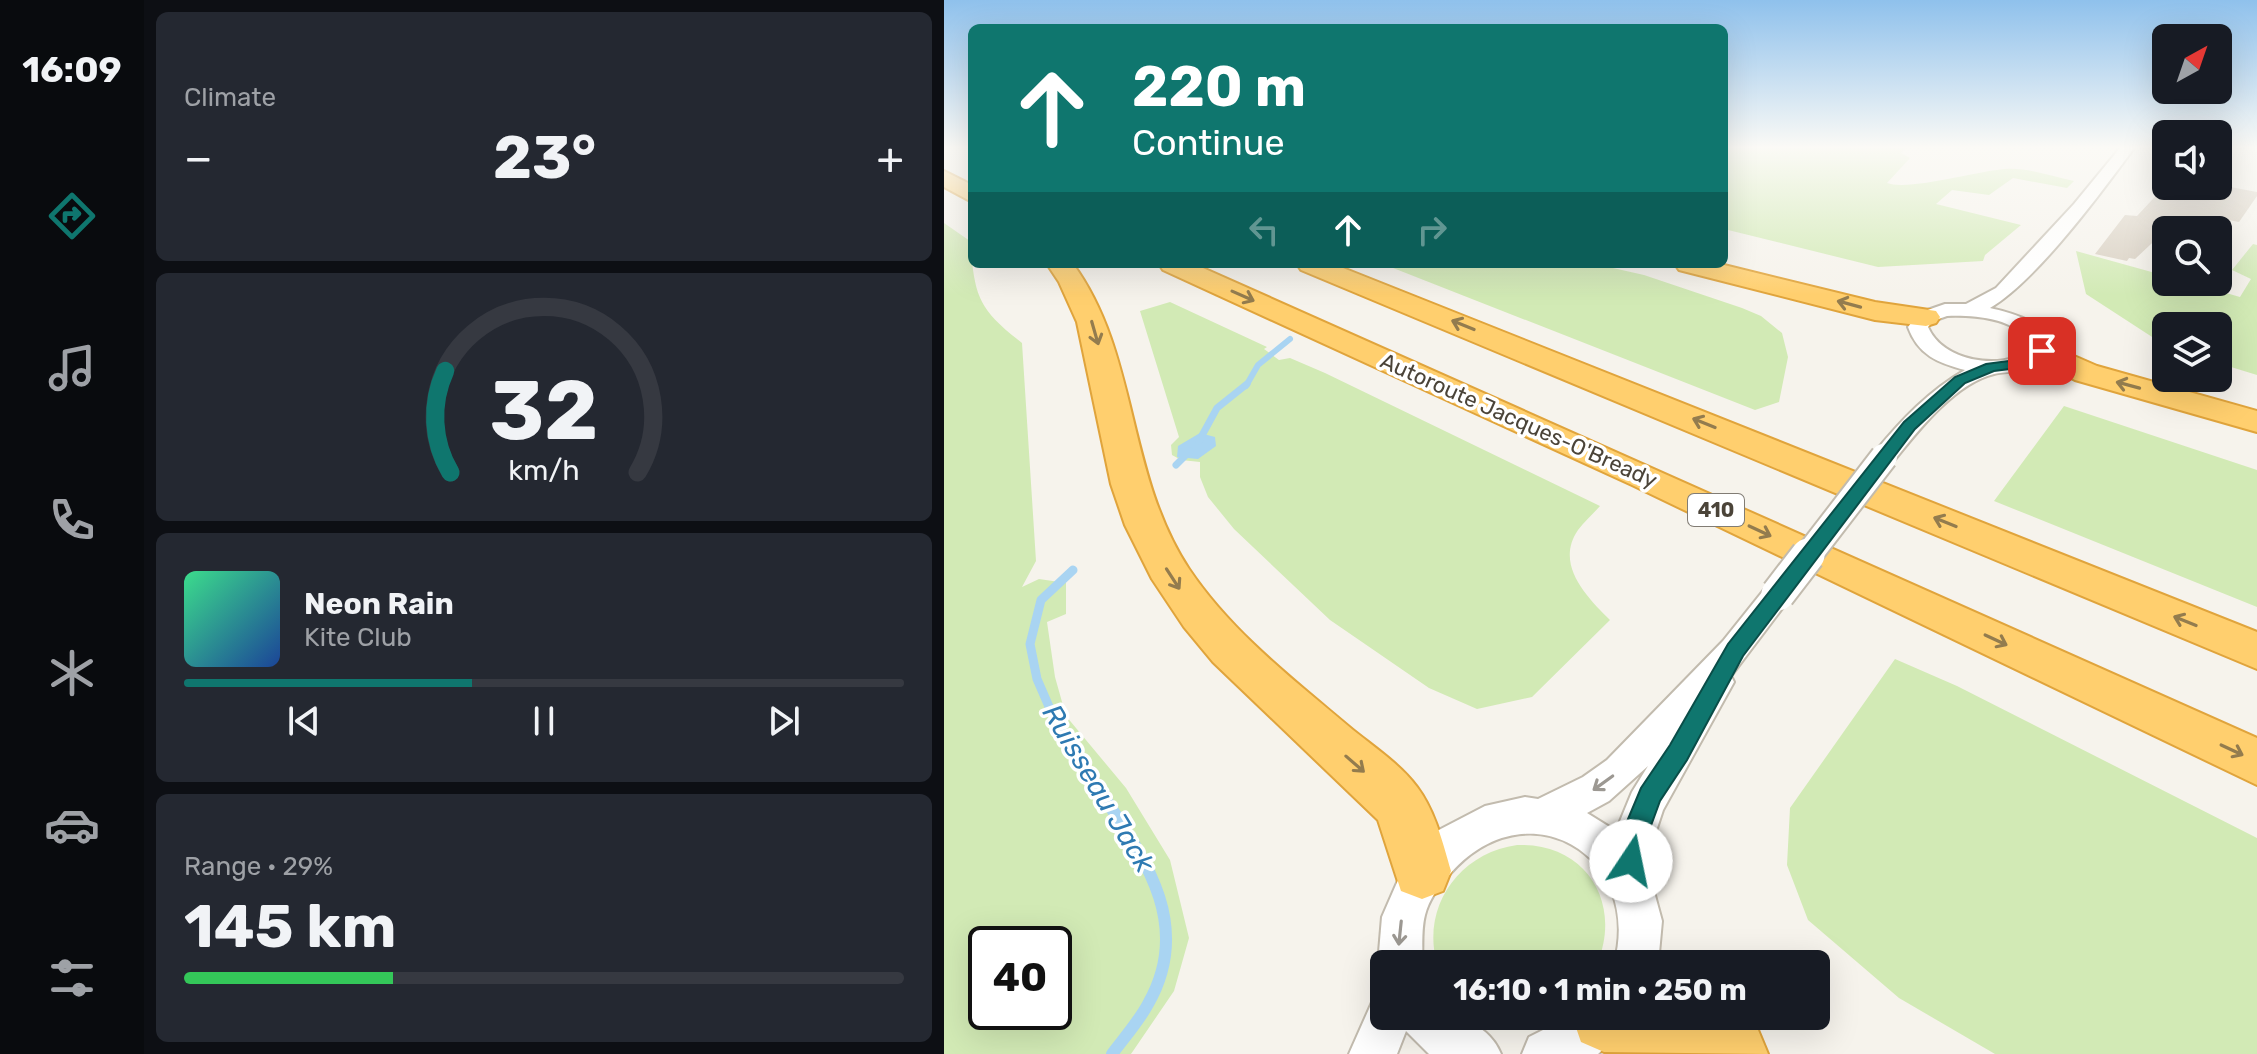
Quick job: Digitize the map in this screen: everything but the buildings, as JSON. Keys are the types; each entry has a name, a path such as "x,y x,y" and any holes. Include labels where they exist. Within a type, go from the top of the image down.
{"highway":[{"path":"1063,268 1076,287 1092,321 1127,475 1140,515 1167,570 1199,615 1254,675 1397,803 1411,831 1422,871"},
{"name":"Autoroute Jacques-O'Bready","path":"1181,268 1645,477 2257,762"},
{"path":"1320,268 2257,651"},
{"path":"1704,268 1869,309 1926,317"},
{"path":"2033,338 2086,373 2257,422"},
{"path":"1686,1030 1734,1054"}],"street":[{"path":"1971,310 2003,292 2088,197"},
{"path":"2033,338 2007,317 1971,310 1945,310 1926,317 1918,324 1917,331 1922,341 1935,351 1961,362 1991,367 2028,363 2033,338 2018,311 2020,301 2080,207"},
{"path":"1910,425 1936,377 1935,351"},
{"path":"1543,816 1590,793 1620,771 1735,650 1910,425 1955,383 1991,367"},
{"path":"1629,878 1636,831 1646,804 1679,753 1735,650"},
{"path":"1401,950 1403,913 1422,871 1441,849 1482,824 1515,816 1543,816 1580,827 1614,854 1629,878 1640,918 1637,950"},
{"path":"1373,1054 1383,1030"},
{"path":"1435,1030 1477,1054"},
{"path":"1546,1054 1590,1030"}],"green space":[{"path":"1728,197 1944,197 1936,204 2021,225 1985,255 1983,261 1878,267 1728,230"},
{"path":"944,223 968,240 968,268 973,268 977,289 987,310 1022,343 1036,561 1022,587 1039,579 1066,583 1066,614 1047,622 1055,677 1066,716 1126,788 1170,860 1189,938 1174,991 1131,1054 944,1054"},
{"path":"2253,244 2257,245 2257,375 2232,367 2232,312 2152,312 2152,337 2086,294 2076,251 2152,272 2152,296 2240,297 2251,279 2232,270"},
{"path":"1393,268 1613,268 1644,275 1742,308 1761,316 1782,333 1788,357 1779,402 1755,410"},
{"path":"1170,302 1267,347 1264,349 1279,360 1290,358 1325,373 1600,506 1578,530 1570,556 1577,580 1592,602 1610,620 1532,697 1477,709 1429,688 1330,620 1234,529 1208,497 1200,477 1200,462 1181,460 1172,455 1171,445 1179,437 1140,311"},
{"path":"2064,406 2257,470 2257,607 1994,501"},
{"path":"1895,659 1957,686 2257,838 2257,1054 1995,1054 1899,998 1808,920 1787,865 1790,808"},
{"path":"1517,845 1541,847 1562,854 1579,865 1592,880 1601,898 1605,919 1601,950 1434,950 1435,922 1449,886 1462,871 1496,850"}],"water":[{"path":"1200,433 1215,437 1216,446 1198,459 1177,457 1178,446"}],"waterway":[{"name":"Ruisseau Jack","path":"1246,386 1258,365 1290,339"},
{"name":"Ruisseau Jack","path":"1199,441 1217,408 1247,384"},
{"name":"Ruisseau Jack","path":"1176,465 1190,451"},
{"name":"Ruisseau Jack","path":"1073,570 1041,600 1030,644 1037,679 1057,725 1089,775"},
{"name":"Ruisseau Jack","path":"1088,773 1124,827 1154,883 1163,912 1166,941 1162,972 1148,1004 1112,1054"}],"route":[{"path":"1631,861 1636,831 1650,796 1679,753 1735,650 1884,457 1910,425 1960,380 1991,367 2028,363 2042,351"}]}
